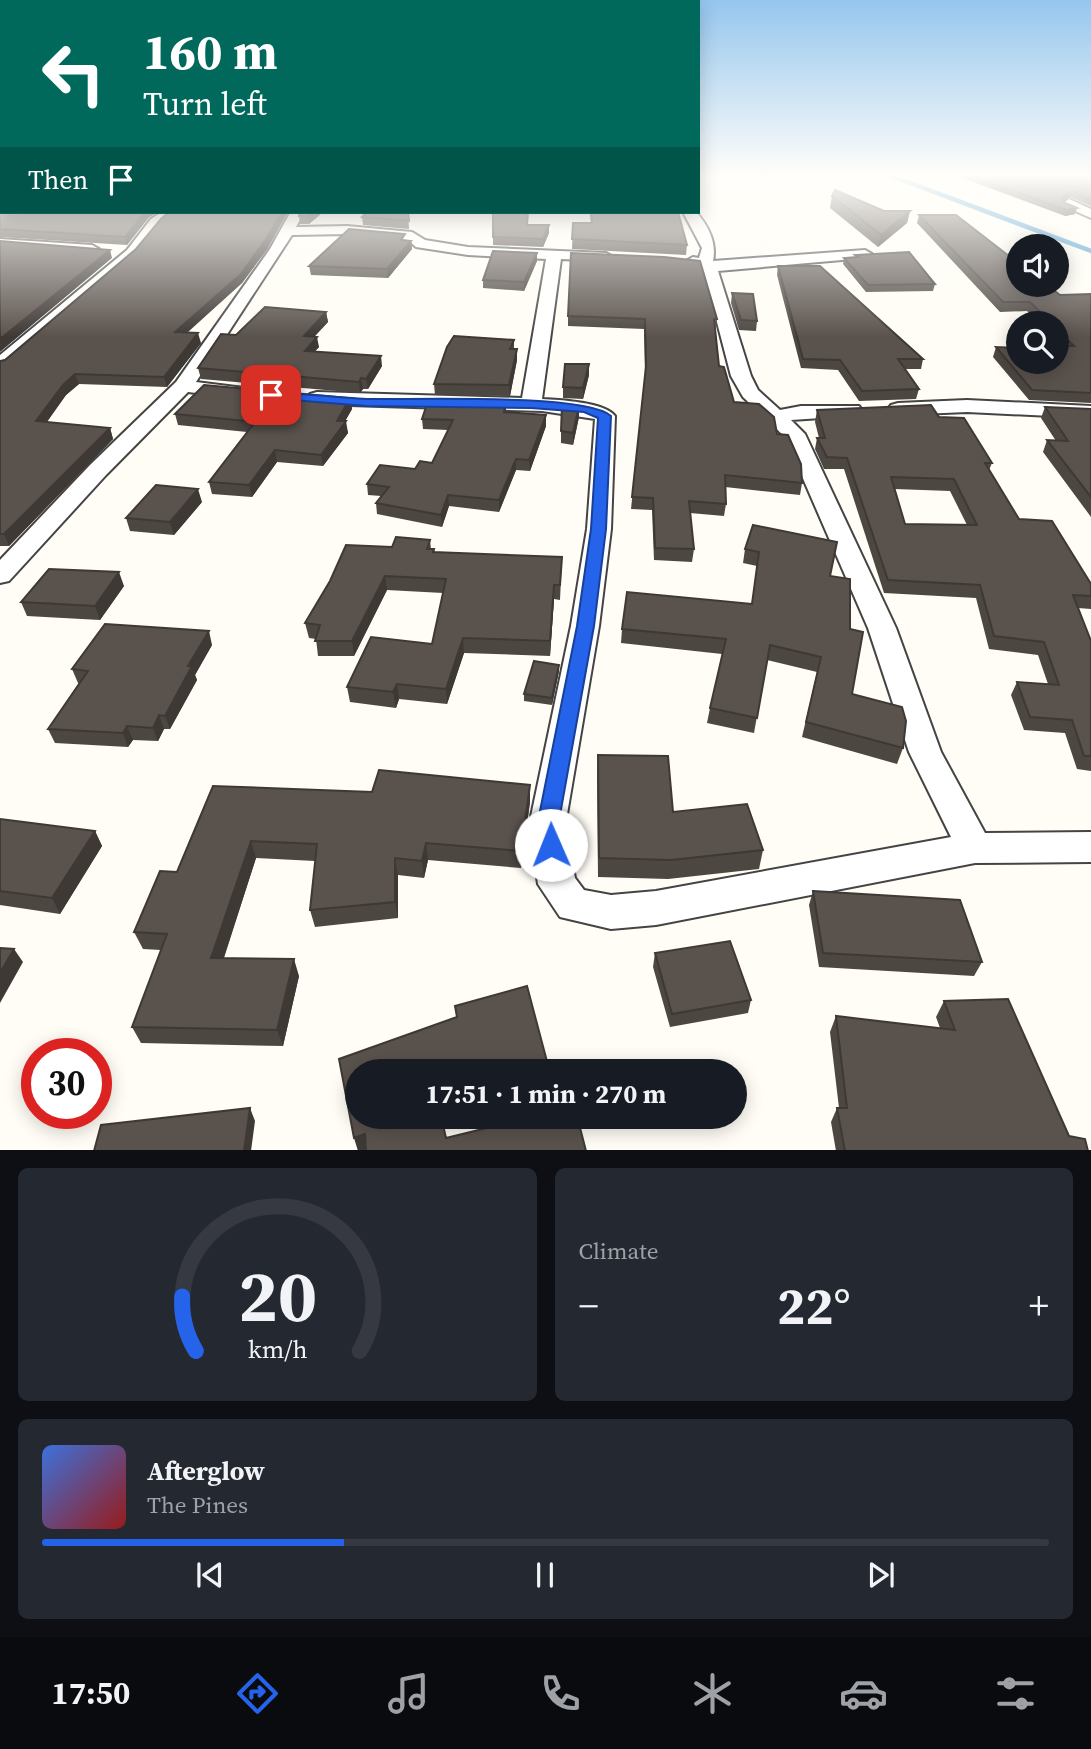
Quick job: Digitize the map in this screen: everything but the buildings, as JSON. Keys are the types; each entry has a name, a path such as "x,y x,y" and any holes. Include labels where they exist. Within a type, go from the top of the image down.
{"street":[{"path":"0,364 132,253 150,230"},
{"path":"0,575 183,386 286,231 347,230 412,236 421,243 435,247 622,258"},
{"path":"694,262 709,248 700,230"},
{"path":"0,243 132,253"},
{"path":"694,262 805,261 865,254"},
{"path":"531,405 554,255"},
{"path":"694,262 711,271 741,376 750,393 794,434 882,628 925,752 975,848"},
{"path":"183,386 257,394"},
{"path":"298,397 367,402 531,405 586,409 605,416 599,529 587,612 547,826 557,884 573,905 611,912 656,908 975,848 1091,847"},
{"path":"778,418 801,412 967,406 1091,412"}],"waterway":[{"path":"1034,230 1091,251"}],"route":[{"path":"271,395 367,402 531,405 586,409 605,416 599,486 599,529 585,626 547,826 551,845"}]}
